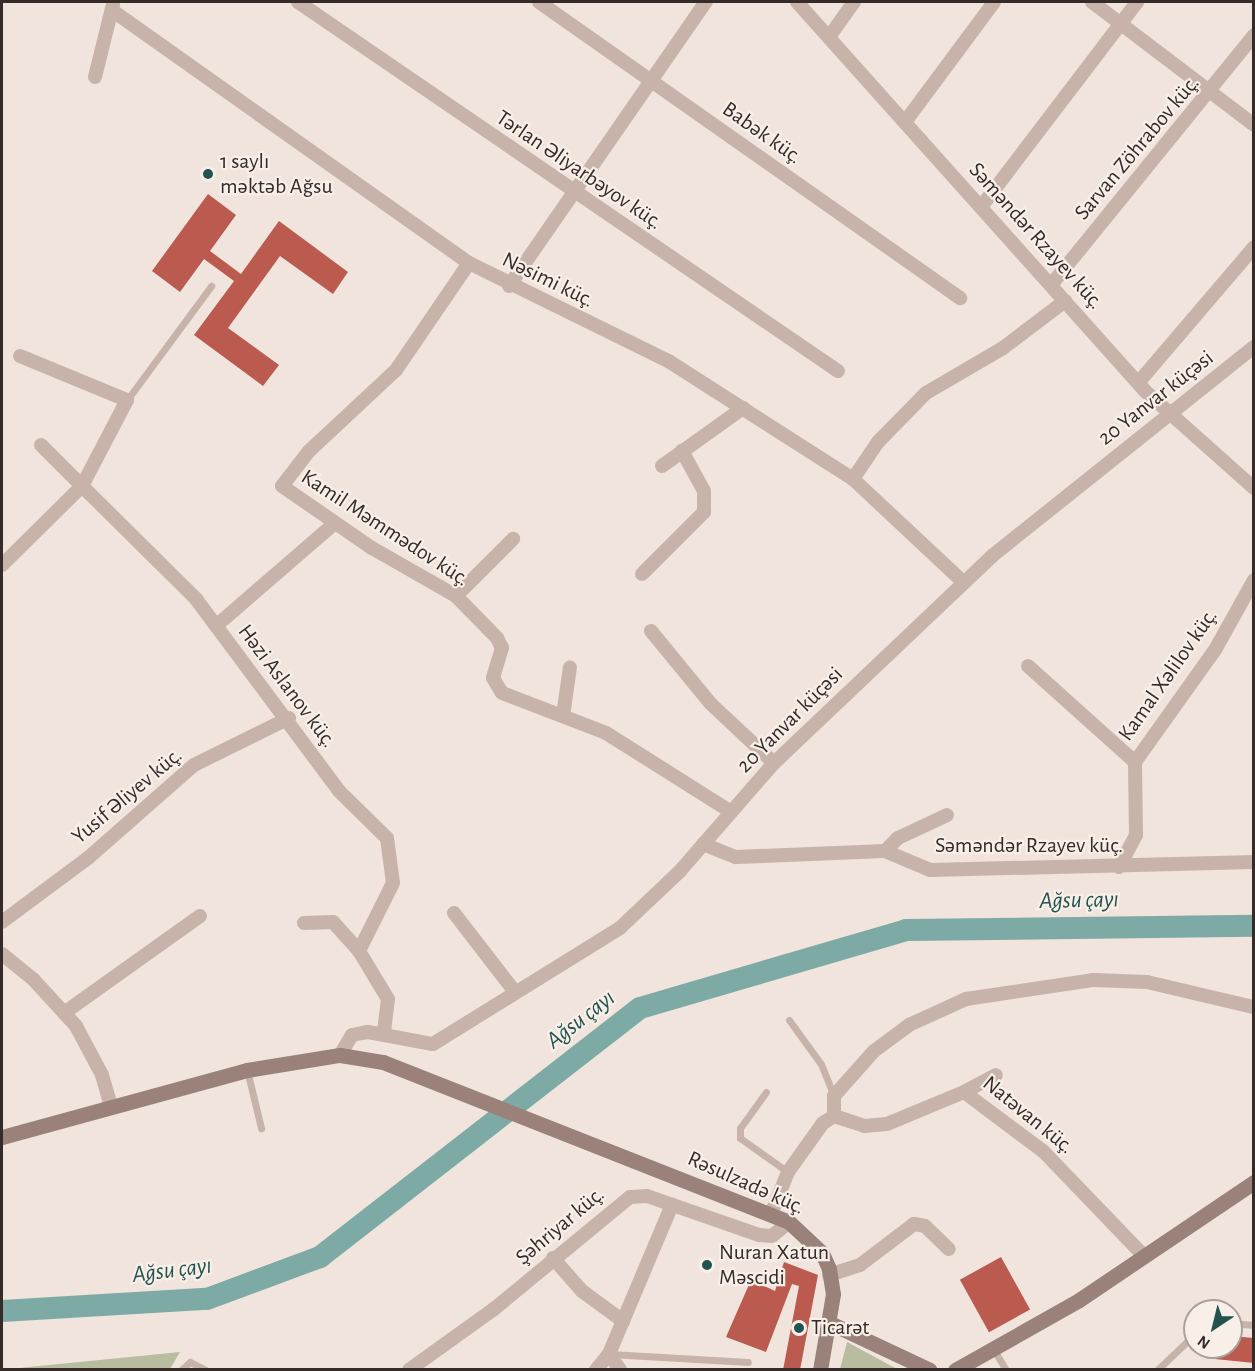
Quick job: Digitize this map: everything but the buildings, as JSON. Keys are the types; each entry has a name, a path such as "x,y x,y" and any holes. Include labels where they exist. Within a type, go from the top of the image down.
{"main road":[{"name":"Rəsulzadə küç.","path":"2,1137 247,1070 340,1055 383,1062 789,1222 822,1253 829,1275 830,1323 820,1370"},
{"path":"956,1370 1079,1300 1142,1254 1254,1182"},
{"path":"830,1323 930,1370"}],"street":[{"name":"Tərlan Əliyarbəyov küç.","path":"298,2 838,371"},
{"name":"Babək küç.","path":"540,2 960,298"},
{"path":"509,286 706,2"},
{"name":"Səməndər Rzayev küç.","path":"797,2 1138,383 1254,488"},
{"path":"829,37 854,2"},
{"path":"905,122 994,2"},
{"path":"1092,2 1254,125"},
{"path":"981,207 1137,2"},
{"path":"95,77 113,6"},
{"name":"Nəsimi küç.","path":"113,6 469,263 509,286 670,362 853,478 963,582"},
{"name":"Sarvan Zöhrabov küç.","path":"1051,285 1211,92 1254,35"},
{"path":"1138,383 1254,248"},
{"name":"Kamil Məmmədov küç.","path":"469,263 396,370 285,477 287,492 456,596 502,648 494,686 606,734 730,811"},
{"path":"853,478 878,442 926,393 1003,348 1065,301"},
{"name":"20 Yanvar küçəsi","path":"340,1055 352,1035 384,1033 421,1046 433,1044 620,928 703,844 774,764 963,582 1048,506 1173,414 1254,346"},
{"path":"2,565 82,486 127,400 20,356"},
{"path":"662,465 743,408"},
{"name":"Həzi Aslanov küç.","path":"41,445 196,599 289,718 339,791 387,838 393,855 387,900 359,951"},
{"path":"642,574 704,512 704,491 682,451"},
{"path":"216,626 335,523"},
{"path":"456,596 513,539"},
{"name":"Kamal Xəlilov küç.","path":"1119,867 1136,835 1134,762 1215,650 1254,580"},
{"path":"651,631 711,704 774,764"},
{"path":"1028,666 1134,762"},
{"path":"563,716 570,667"},
{"name":"Yusif Əliyev küç.","path":"2,922 88,858 194,765 289,718"},
{"path":"885,851 898,838 948,815"},
{"name":"Səməndər Rzayev küç.","path":"703,844 736,857 885,851 930,870 1119,867 1254,861"},
{"path":"454,913 515,992"},
{"path":"64,1013 200,916"},
{"path":"304,923 333,922 359,951 388,999 391,1011 384,1033"},
{"path":"2,954 64,1013 88,1046 111,1106"},
{"path":"771,1214 788,1172 811,1136 834,1116 834,1096 874,1052 909,1025 966,999 1093,980 1147,982 1254,1007"},
{"path":"964,1092 996,1075"},
{"name":"Natəvan küç.","path":"834,1116 864,1126 887,1124 964,1092 1043,1151 1142,1254"},
{"name":"Şəhriyar küç.","path":"409,1370 494,1309 553,1258 630,1197 647,1196 759,1235 772,1236 789,1222"},
{"path":"596,1370 609,1354 672,1205"},
{"path":"829,1275 860,1265 914,1224 925,1226 950,1249"},
{"path":"553,1258 582,1291 623,1321"},
{"path":"609,1354 620,1370"}],"lane":[{"path":"127,400 212,286"},
{"path":"789,1020 821,1064 834,1096"},
{"path":"247,1070 261,1128"},
{"path":"766,1092 740,1128 740,1137 788,1172"},
{"path":"1157,1370 1183,1345"},
{"path":"994,1350 1006,1370"},
{"path":"609,1354 748,1362"},
{"path":"181,1370 190,1362 206,1370"}],"green space":[{"path":"847,1342 897,1369 840,1369"},
{"path":"180,1352 170,1369 9,1369"}],"waterway":[{"name":"Ağsu çayı","path":"2,1311 207,1299 320,1257 640,1008 906,930 1254,926"}],"place":[{"name":"1 saylı məktəb Ağsu","path":"208,174"},
{"name":"Nuran Xatun Məscidi","path":"707,1265"},
{"name":"Ticarət","path":"799,1328"}]}
